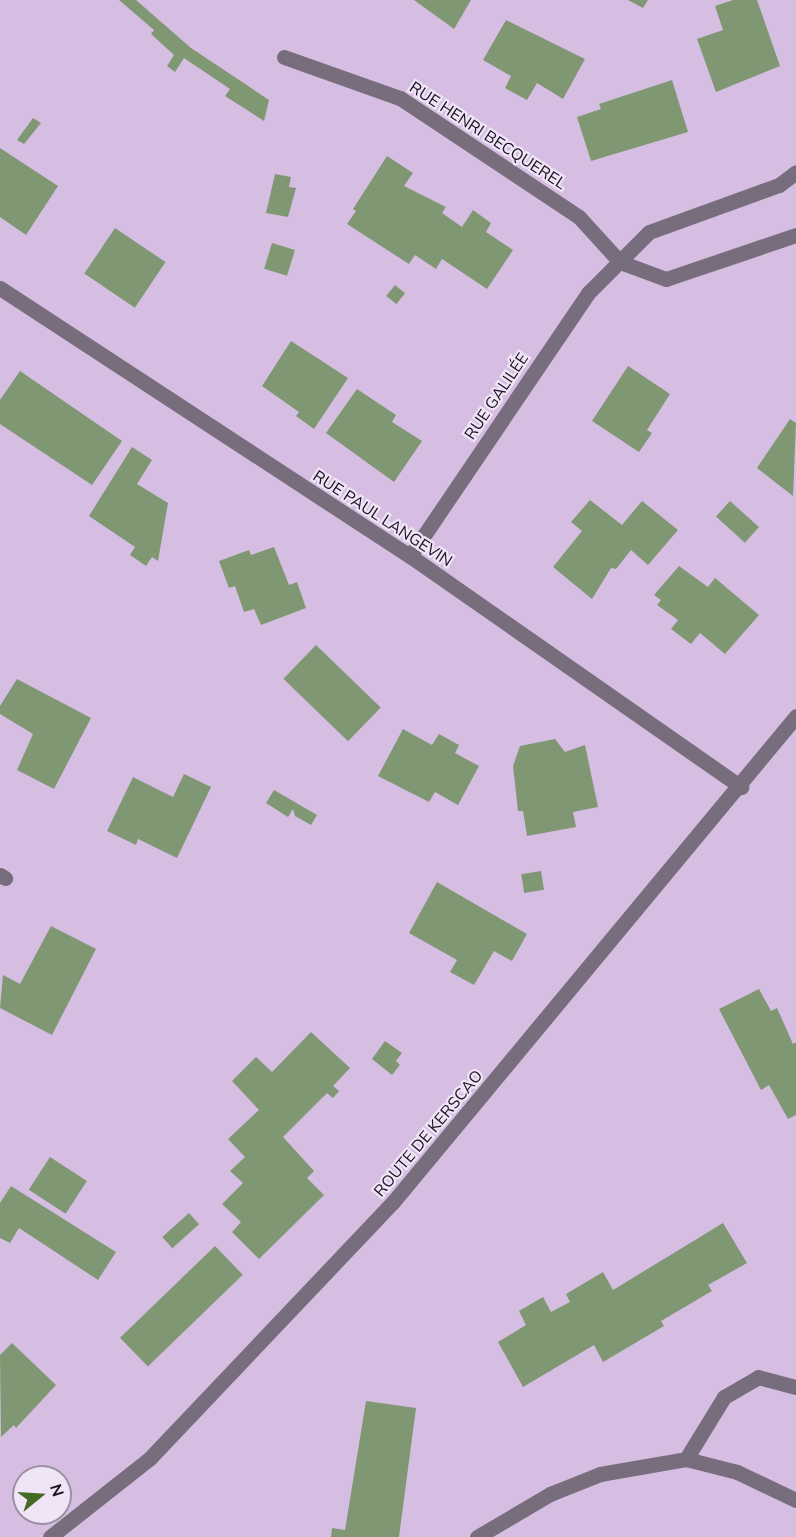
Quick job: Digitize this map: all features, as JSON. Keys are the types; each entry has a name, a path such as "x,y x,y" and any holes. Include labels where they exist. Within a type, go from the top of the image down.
{"street":[{"name":"RUE HENRI BECQUEREL","path":"284,57 400,98 579,217 620,262"},
{"name":"RUE GALILÉE","path":"410,556 588,293 649,232 779,185 796,172"},
{"path":"620,262 666,279 796,235"},
{"name":"RUE PAUL LANGEVIN","path":"0,288 410,556 741,787"},
{"name":"ROUTE DE KERSCAO","path":"50,1537 150,1458 393,1202 741,787 796,717"},
{"path":"686,1459 724,1397 758,1377 796,1387"},
{"path":"477,1537 550,1494 600,1473 686,1459 737,1472 796,1500"}],"building":[{"path":"119,0 136,0 191,48 269,100 264,121 225,96 230,89 184,58 175,72 167,66 174,55 151,34 154,30"},
{"path":"414,0 471,0 454,29"},
{"path":"628,0 648,0 643,8"},
{"path":"733,0 757,0 780,66 716,92 697,39 723,30 715,6"},
{"path":"506,20 585,59 563,99 537,83 527,100 505,88 511,76 483,60"},
{"path":"672,80 688,132 591,161 577,117 601,109 599,104"},
{"path":"33,118 41,123 24,144 17,140"},
{"path":"0,148 58,186 26,235 0,217"},
{"path":"387,156 413,173 404,186 446,207 442,213 462,227 473,210 491,223 486,232 513,250 487,289 442,259 436,269 415,255 409,264 347,224 356,211 353,209"},
{"path":"275,174 291,177 289,187 296,188 288,217 266,213"},
{"path":"115,228 166,262 135,308 84,274"},
{"path":"272,243 295,250 287,276 264,269"},
{"path":"395,285 405,293 396,304 386,296"},
{"path":"291,341 348,378 314,429 296,416 299,412 262,386"},
{"path":"628,366 670,394 647,430 652,433 639,452 592,421"},
{"path":"20,371 122,441 92,485 0,424 0,400"},
{"path":"357,389 396,415 392,422 422,441 394,482 326,433"},
{"path":"790,419 796,423 793,496 757,468"},
{"path":"132,447 152,460 137,484 168,503 158,561 152,557 146,566 130,555 135,547 89,516"},
{"path":"590,500 622,525 642,501 678,530 648,565 631,550 616,569 611,568 592,599 553,567 582,531 571,522"},
{"path":"730,501 759,527 745,543 716,517"},
{"path":"274,547 289,585 297,582 306,608 261,625 254,609 244,612 235,586 229,588 219,561 249,550 251,555"},
{"path":"679,566 708,587 715,578 759,615 725,654 700,633 691,644 671,629 678,620 657,605 661,600 654,595"},
{"path":"316,645 381,708 348,741 283,679"},
{"path":"17,679 91,718 54,789 17,770 33,734 0,714 0,706"},
{"path":"403,729 432,745 439,734 459,745 455,753 479,766 458,805 435,792 429,802 378,776"},
{"path":"555,739 565,752 585,745 598,807 573,812 576,827 527,836 523,811 518,811 513,766 520,746"},
{"path":"184,774 211,787 177,858 138,839 136,845 107,831 133,777 173,797"},
{"path":"274,790 317,815 311,825 295,816 293,809 288,817 266,803"},
{"path":"541,871 544,890 524,893 521,874"},
{"path":"437,882 527,934 512,961 494,951 474,985 450,972 457,960 409,933"},
{"path":"51,926 96,949 52,1035 0,1008 3,975 20,984"},
{"path":"759,989 771,1011 777,1008 793,1044 796,1042 796,1115 788,1119 769,1085 761,1090 719,1009"},
{"path":"311,1032 350,1068 333,1086 339,1091 333,1098 327,1093 283,1137 314,1171 307,1178 324,1195 259,1259 232,1232 241,1222 222,1204 243,1183 230,1171 245,1157 228,1139 259,1110 232,1081 256,1057 272,1072"},
{"path":"385,1041 402,1053 396,1061 400,1065 392,1075 372,1059"},
{"path":"50,1157 87,1181 66,1214 29,1190"},
{"path":"11,1186 116,1252 98,1280 19,1228 10,1243 0,1238 0,1203"},
{"path":"189,1213 199,1224 172,1248 162,1237"},
{"path":"723,1223 747,1263 708,1285 712,1291 661,1321 664,1326 603,1362 594,1345 523,1387 498,1342 526,1325 519,1311 543,1297 551,1312 570,1302 566,1294 603,1272 613,1290"},
{"path":"215,1246 243,1275 148,1366 120,1338"},
{"path":"12,1343 56,1385 16,1428 14,1425 1,1437 0,1355"},
{"path":"366,1401 416,1408 399,1537 331,1537 332,1528 345,1530"}]}
